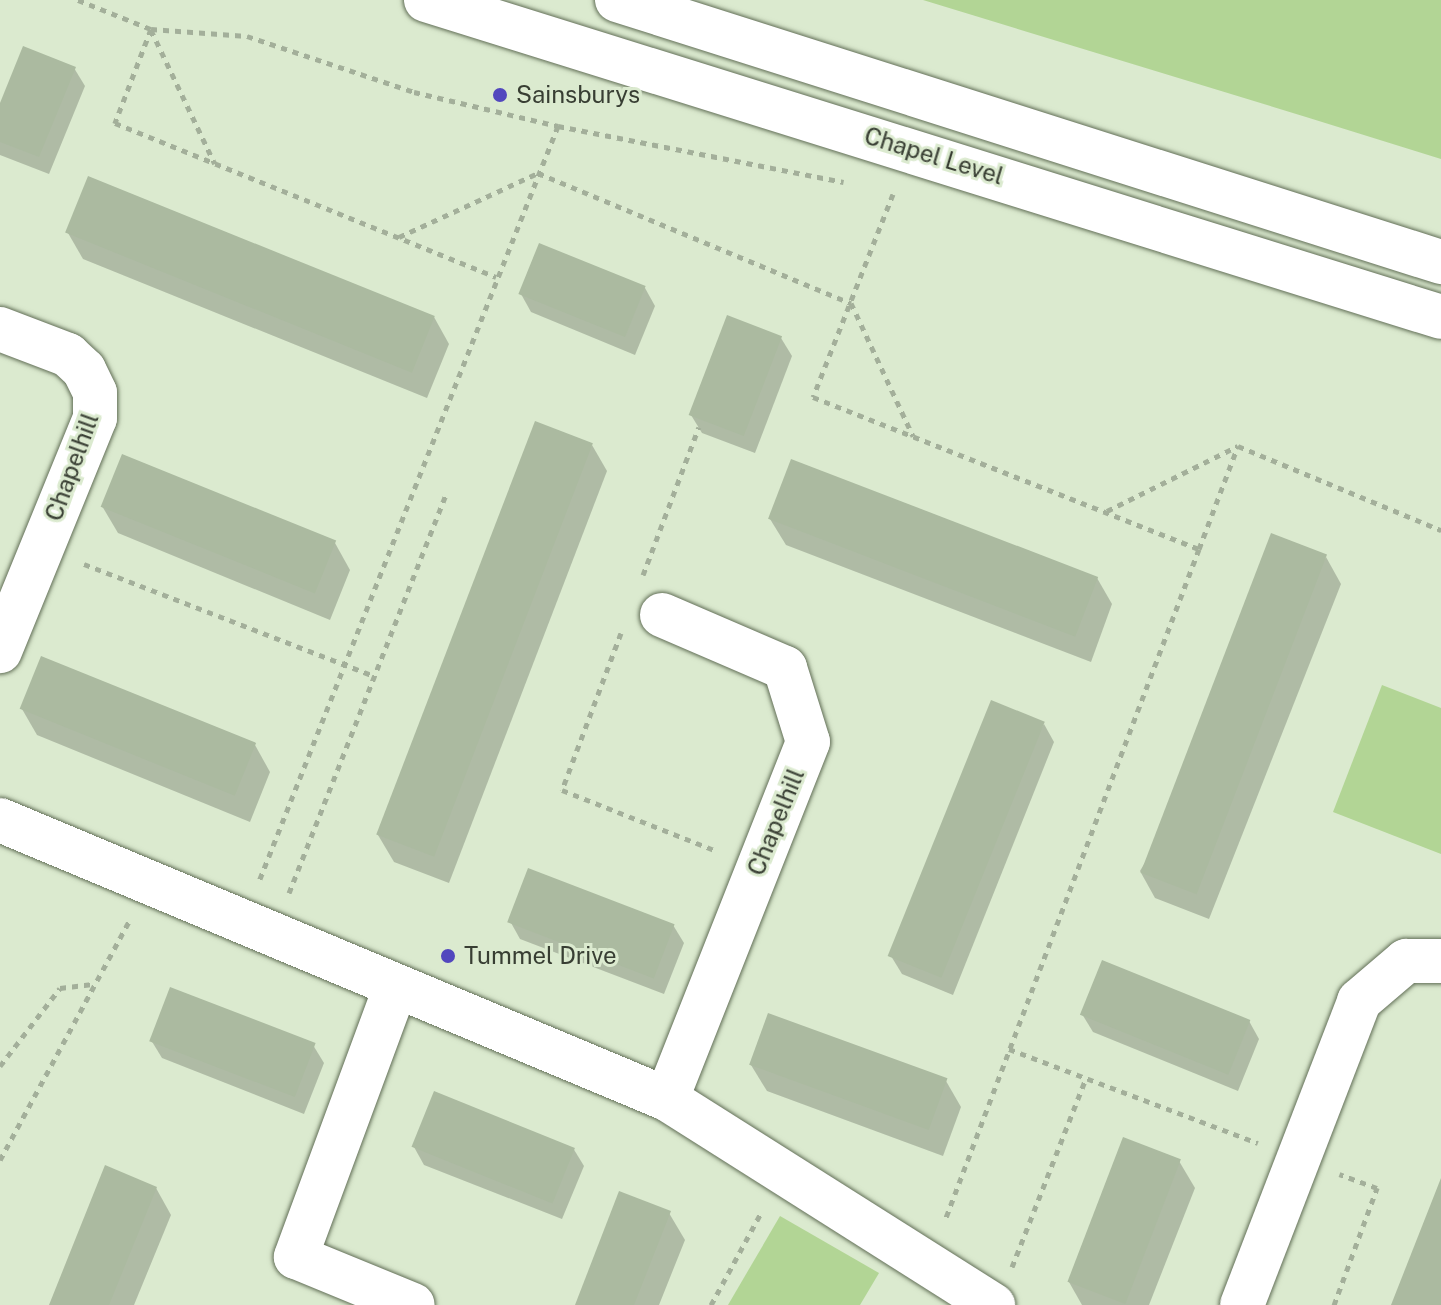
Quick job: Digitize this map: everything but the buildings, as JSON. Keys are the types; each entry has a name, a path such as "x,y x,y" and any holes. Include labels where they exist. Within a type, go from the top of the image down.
{"street":[{"name":"Chapel Level","path":"426,0 1441,317"},
{"path":"617,0 1441,262"},
{"name":"Chapelhill","path":"0,329 68,355 84,370 95,393 95,418 0,651"},
{"name":"Chapelhill","path":"650,602 785,668 808,742 667,1099"},
{"path":"0,820 667,1099 785,1170 928,1263 1000,1291"},
{"path":"1242,1305 1359,1001 1406,961 1441,961"},
{"path":"396,986 296,1257 413,1305"}],"path":[{"path":"78,0 151,29 247,36 414,92 558,126 848,183"},
{"path":"151,29 115,123 496,277"},
{"path":"151,29 215,164"},
{"path":"258,929 344,665 558,126"},
{"path":"399,237 538,173 851,303 913,436"},
{"path":"879,189 894,192 813,397 1199,549"},
{"path":"650,602 699,427"},
{"path":"1106,511 1238,446 1441,530"},
{"path":"928,1263 1238,446"},
{"path":"258,929 375,676 446,495"},
{"path":"42,548 375,676"},
{"path":"622,632 562,790 758,867"},
{"path":"0,1160 149,882"},
{"path":"0,1066 60,988 95,984"},
{"path":"1009,1049 1377,1188 1334,1305"},
{"path":"1000,1291 1086,1078"},
{"path":"711,1305 785,1170"}],"green space":[{"path":"923,0 1441,0 1441,159 1306,117"},
{"path":"1382,685 1441,708 1441,854 1333,812"},
{"path":"780,1216 879,1273 860,1305 728,1305"}],"place":[{"name":"Sainsburys","path":"500,95"},
{"name":"Tummel Drive","path":"448,956"}]}
